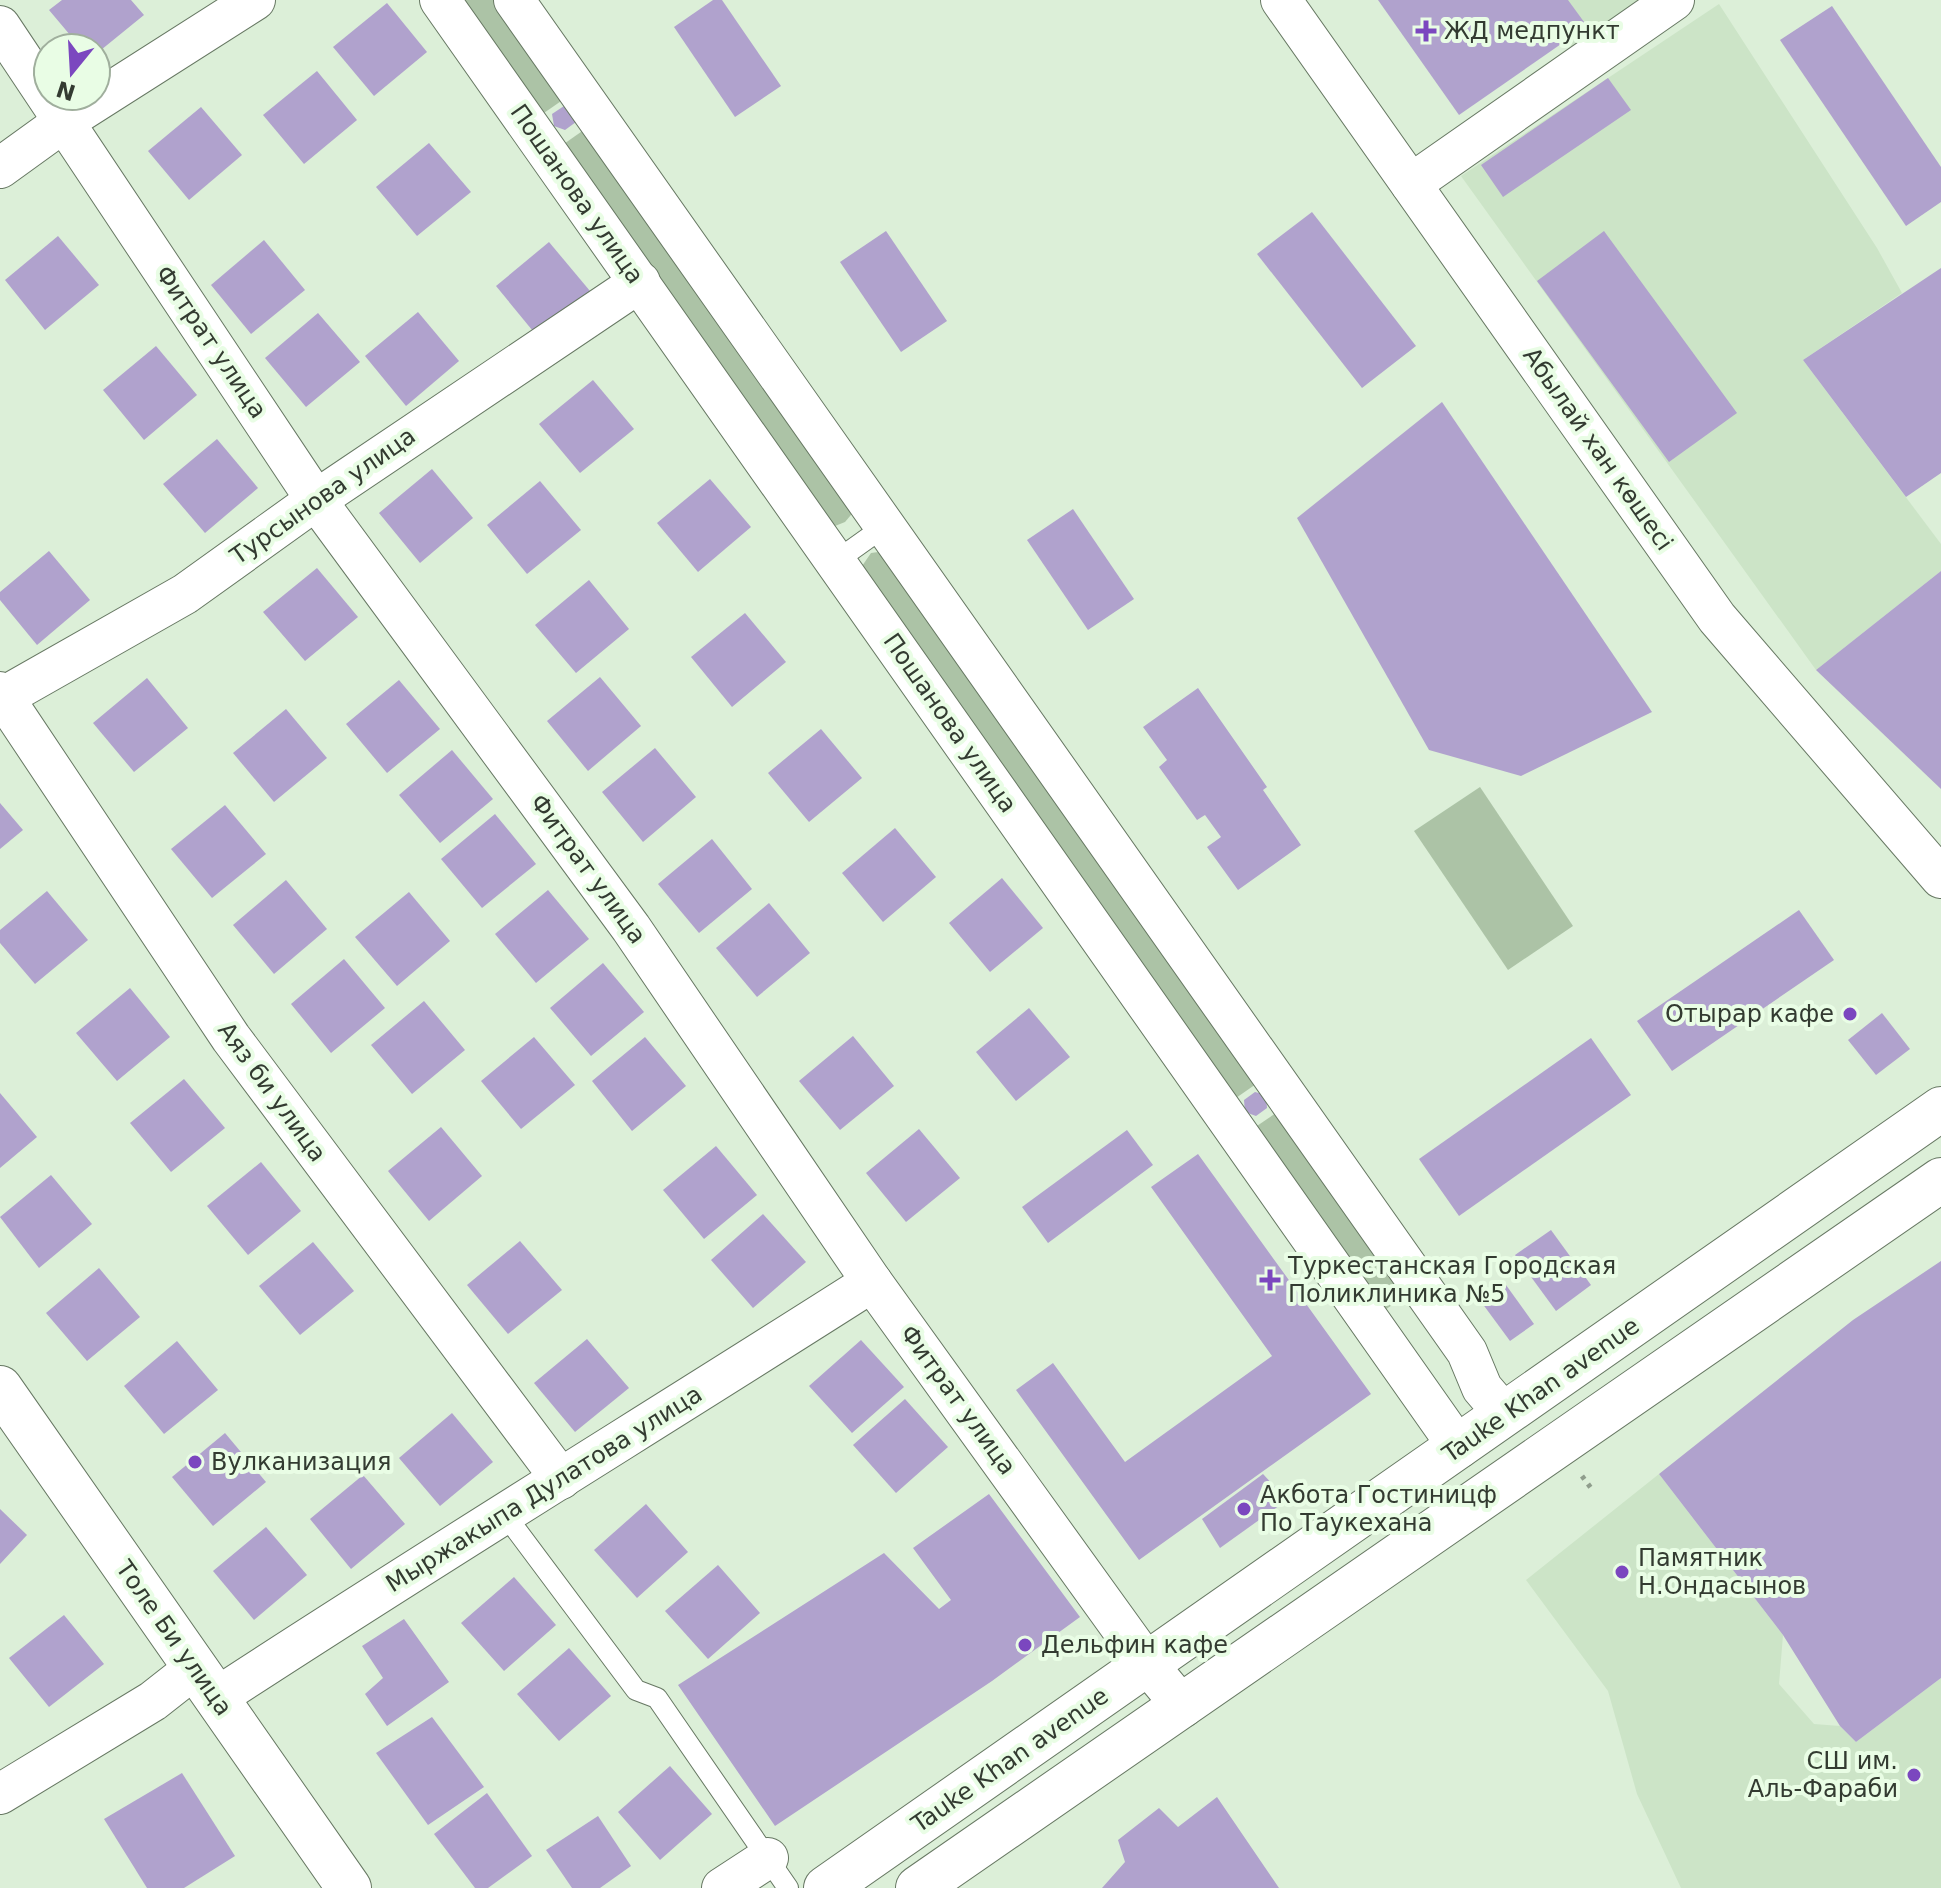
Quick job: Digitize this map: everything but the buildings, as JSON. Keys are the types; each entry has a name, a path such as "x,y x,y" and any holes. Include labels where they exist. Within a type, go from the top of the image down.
{"street":[{"path":"0,168 65,121 255,0"},
{"name":"Пошанова улица","path":"440,0 1459,1448"},
{"path":"514,0 1467,1352 1482,1388 1505,1415"},
{"name":"Абылай хан көшесі","path":"1281,0 1717,618 1941,878"},
{"path":"1411,184 1674,0"},
{"name":"Фитрат улица","path":"0,26 316,500 631,928 872,1282 1148,1665 1183,1707"},
{"name":"Турсынова улица","path":"1,696 185,594 316,500 640,282"},
{"name":"Аяз би улица","path":"1,696 231,1038 561,1479"},
{"name":"Tauke Khan avenue","path":"826,1888 1941,1109"},
{"path":"918,1888 1941,1180"},
{"name":"Мыржакыпа Дулатова улица","path":"0,1794 153,1701 206,1683 561,1479 872,1282"},
{"name":"Толе Би улица","path":"0,1388 349,1888"},
{"path":"722,1888 778,1873"}],"lane":[{"path":"836,561 885,526"},
{"path":"503,1512 636,1690 657,1698 778,1873"}],"shaded area":[{"path":"460,0 499,0 567,97 541,115"},
{"path":"1535,0 1638,0 1572,49"},
{"path":"1719,4 1877,248 1902,293 1803,360 1941,544 1941,571 1816,670 1461,176"},
{"path":"588,127 856,509 845,522 830,528 561,146"},
{"path":"886,551 1259,1082 1233,1100 860,569 871,553"},
{"path":"1480,787 1573,926 1508,970 1414,831"},
{"path":"1279,1111 1408,1294 1382,1312 1251,1130"},
{"path":"1659,1474 1783,1635 1779,1684 1814,1724 1840,1726 1856,1742 1941,1678 1941,1888 1681,1888 1637,1794 1608,1691 1526,1580"}],"place":[{"name":"ЖД медпункт","path":"1426,31"},
{"name":"Отырар кафе","path":"1850,1014"},
{"name":"Туркестанская Городская Поликлиника №5","path":"1270,1280"},
{"name":"Вулканизация","path":"195,1462"},
{"name":"Акбота Гостиницф По Таукехана","path":"1244,1509"},
{"name":"Памятник Н.Ондасынов","path":"1622,1572"},
{"name":"Дельфин кафе","path":"1025,1645"},
{"name":"СШ им. Аль-Фараби","path":"1914,1775"}]}
